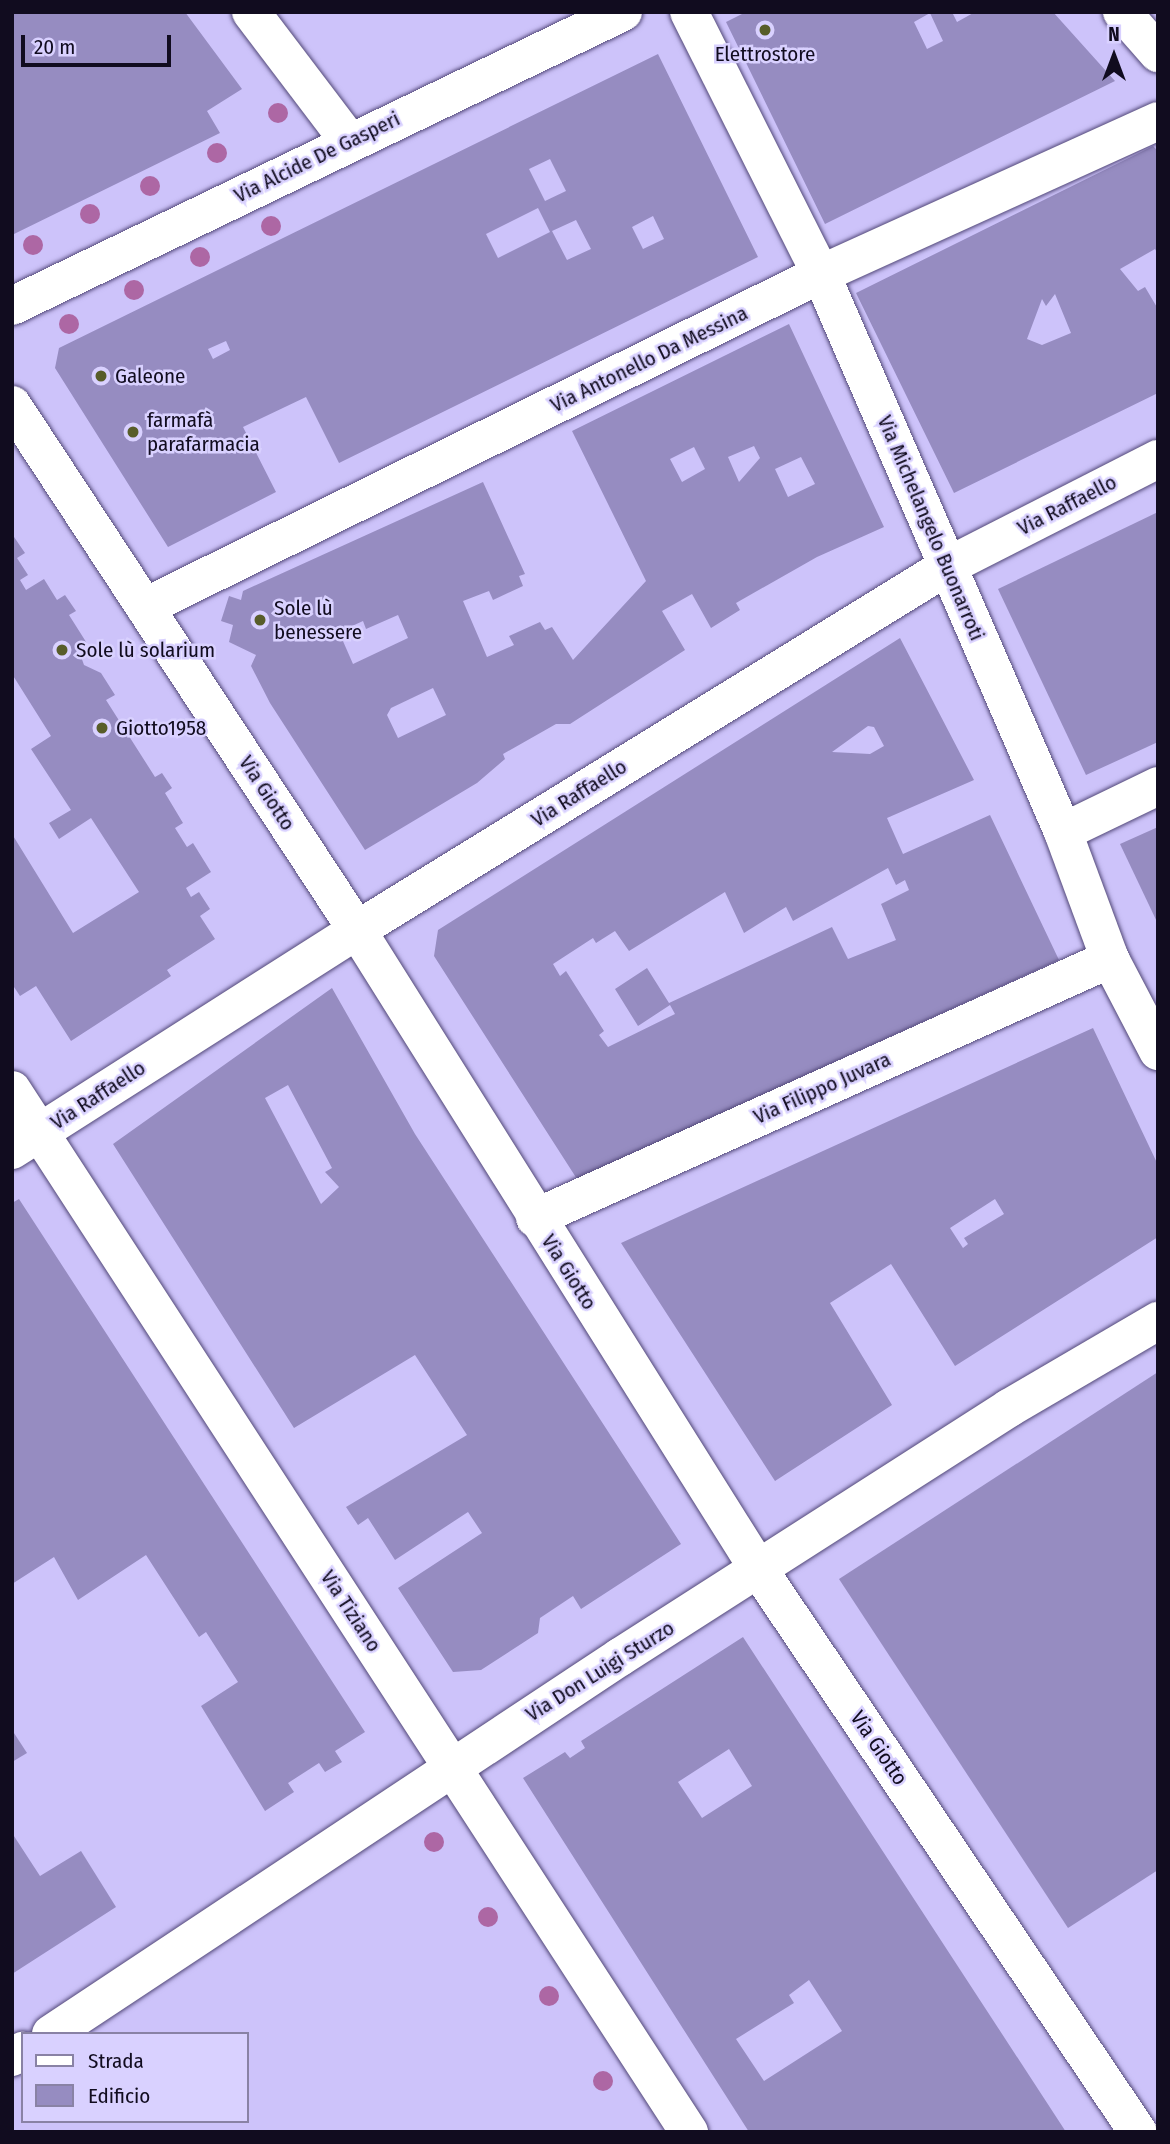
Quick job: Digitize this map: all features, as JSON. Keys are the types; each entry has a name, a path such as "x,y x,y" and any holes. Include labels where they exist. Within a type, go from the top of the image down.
{"street":[{"path":"251,12 349,141"},
{"name":"Via Alcide De Gasperi","path":"12,306 349,141 623,12"},
{"name":"Via Michelangelo Buonarroti","path":"689,12 821,274 1063,832 1110,959 1158,1051"},
{"path":"1122,12 1158,53"},
{"name":"Via Antonello Da Messina","path":"145,607 821,274 1158,121"},
{"name":"Via Giotto","path":"12,405 357,930 535,1218 759,1570 1138,2132"},
{"name":"Via Raffaello","path":"26,1141 357,930 948,566 1158,459"},
{"path":"1063,832 1158,786"},
{"name":"Via Filippo Juvara","path":"535,1218 1110,959"},
{"name":"Via Tiziano","path":"12,1090 26,1141 451,1766 690,2132"},
{"name":"Via Don Luigi Sturzo","path":"54,2032 451,1766 1009,1408 1158,1321"}],"building":[{"path":"12,12 185,12 242,89 207,111 220,133 12,235"},
{"path":"746,12 952,12 957,22 975,12 1053,12 1115,81 825,224 726,22","holes":["930,13 943,41 927,49 914,22"]},
{"path":"658,54 758,257 339,463 306,397 243,427 276,492 168,547 55,368 59,348","holes":["550,159 566,191 545,201 529,169","538,208 550,232 498,258 486,234","653,216 664,239 643,249 632,227","576,220 591,249 567,260 552,231","226,341 230,350 213,359 208,349"]},
{"path":"1153,146 1158,151 1158,254 1155,249 1120,269 1138,291 1145,287 1158,309 1158,393 954,493 856,293","holes":["1055,294 1071,333 1042,345 1027,339 1042,299 1046,306"]},
{"path":"789,324 884,527 817,557 736,603 740,610 711,628 692,594 662,611 685,650 570,724 556,724 503,754 505,759 477,783 365,850 270,703 251,666 256,655 229,642 233,625 221,621 229,596 241,600 243,591 483,482 525,574 519,576 523,586 493,600 489,591 463,601 487,657 514,645 509,636 540,622 545,630 552,627 573,660 646,581 572,431","holes":["754,446 760,458 739,482 728,457","694,447 705,469 682,482 670,459","801,457 815,484 788,497 775,469","398,615 408,638 353,664 339,632 363,621 366,629","433,688 446,715 398,738 387,715 391,708"]},
{"path":"1158,512 1158,742 1086,775 998,589"},
{"path":"12,534 25,553 17,558 28,575 20,580 26,590 44,579 57,600 65,595 76,611 69,615 88,645 79,651 84,665 101,673 115,695 106,700 155,777 162,773 172,788 165,793 183,823 175,828 187,847 193,843 211,872 186,888 191,897 199,892 210,909 200,916 215,939 167,970 171,976 71,1041 36,986 20,996 12,984 12,834 73,933 139,892 91,818 59,839 49,823 71,810 31,749 51,736 12,674"},
{"path":"900,638 974,780 887,818 903,854 990,815 1059,960 577,1179 434,956 438,930","holes":["868,726 874,727 884,746 870,754 832,752","888,868 896,885 905,880 909,890 881,904 896,940 848,959 832,927 669,1003 647,968 615,989 638,1026 670,1005 675,1014 608,1047 599,1035 604,1031 566,971 560,976 553,964 593,938 596,943 615,931 629,951 725,892 744,933 786,907 793,921"]},
{"path":"1158,827 1158,924 1120,844"},
{"path":"332,988 415,1134 681,1544 581,1609 573,1596 540,1618 538,1633 481,1670 453,1672 398,1588 482,1533 468,1512 395,1560 368,1518 358,1525 346,1507 467,1435 415,1355 294,1428 113,1144","holes":["288,1085 332,1168 325,1172 339,1187 321,1204 265,1098"]},
{"path":"1093,1028 1158,1165 1158,1237 955,1366 891,1264 830,1303 892,1405 775,1481 621,1243","holes":["995,1199 1004,1214 964,1238 968,1244 963,1248 950,1228"]},
{"path":"19,1199 365,1732 335,1751 342,1762 325,1772 319,1763 288,1783 294,1792 265,1811 201,1706 238,1682 206,1632 199,1637 146,1555 78,1600 54,1557 12,1584 12,1203"},
{"path":"1158,1372 1158,1870 1068,1928 839,1579"},
{"path":"743,1637 1066,2132 749,2132 523,1778 565,1752 570,1758 585,1748 581,1741","holes":["729,1749 752,1786 702,1818 678,1782","809,1980 842,2031 764,2081 736,2039 794,2003 789,1995"]},
{"path":"12,1730 27,1753 12,1762"},
{"path":"12,1833 40,1876 81,1851 116,1907 12,1974"}],"place":[{"name":"Elettrostore","path":"765,30"},
{"name":"Galeone","path":"101,376"},
{"name":"farmafà parafarmacia","path":"133,432"},
{"name":"Sole lù benessere","path":"260,620"},
{"name":"Sole lù solarium","path":"62,650"},
{"name":"Giotto1958","path":"102,728"}]}
